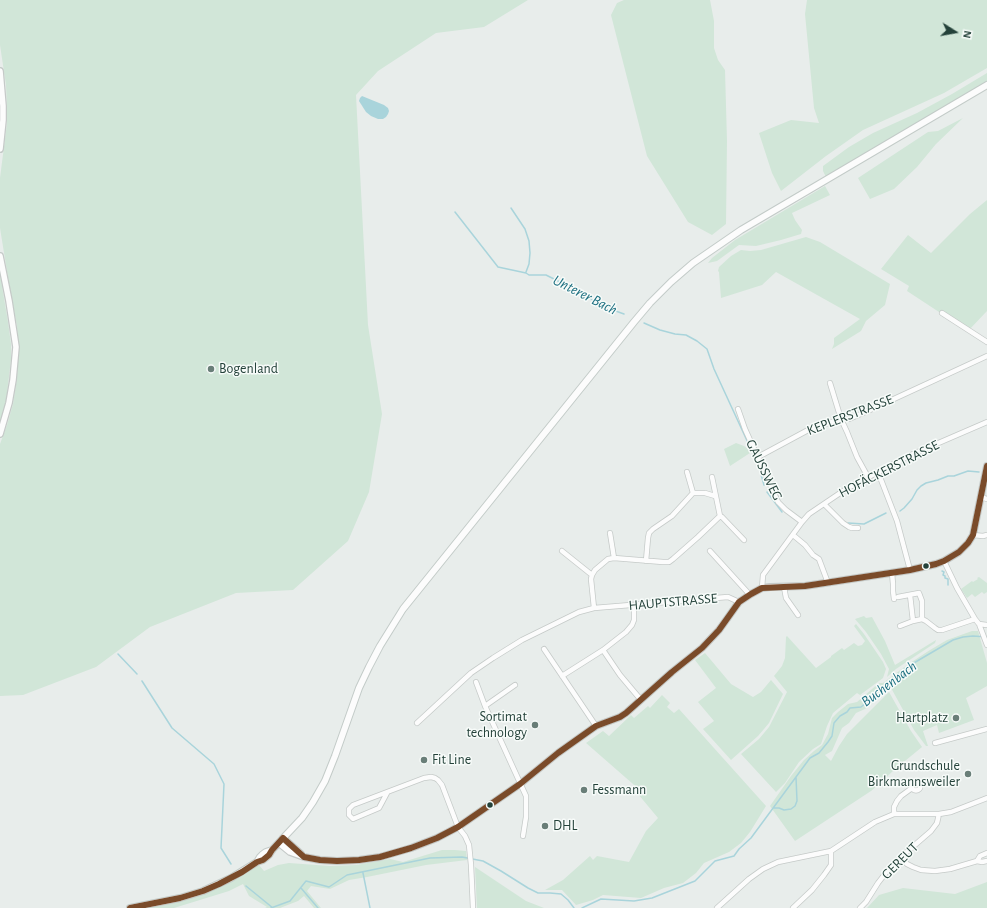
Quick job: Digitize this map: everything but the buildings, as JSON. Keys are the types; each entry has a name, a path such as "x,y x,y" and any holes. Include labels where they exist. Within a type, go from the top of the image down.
{"main road":[{"path":"130,908 180,898 203,891 231,878 257,862 266,852 272,850 302,818 314,802 325,781 359,688 369,667 403,609 634,322 671,282 694,263 741,230 987,85"}],"street":[{"path":"0,71 4,106 0,149"},
{"path":"0,256 16,347 10,404 0,434"},
{"path":"942,313 987,342"},
{"name":"KEPLERSTRASSE","path":"758,457 810,429 841,419 849,419 987,356"},
{"path":"830,383 841,419 857,457 868,477"},
{"name":"GAUSSWEG","path":"738,409 745,429 778,502 802,522"},
{"name":"HOFÄCKERSTRASSE","path":"762,588 763,575 809,514 846,489 868,477 913,454 987,422"},
{"path":"281,841 304,857 336,861 359,860 380,857 411,848 437,838 458,827 520,784 558,753 596,726 626,713 672,672 702,648 719,630 740,602 762,588 805,586 910,570 944,561 959,552 968,543 973,535 987,466"},
{"path":"687,472 693,493"},
{"path":"878,472 897,521 910,570"},
{"path":"712,477 720,516 744,540"},
{"path":"646,561 649,533 653,529 672,516 693,493 705,493 715,496"},
{"path":"980,497 987,498"},
{"path":"824,504 843,523 849,527 858,528"},
{"path":"594,608 591,579 592,575 595,570 608,559 614,558 669,562 720,516"},
{"path":"610,533 614,558"},
{"path":"793,534 806,545 813,555 819,559 828,583"},
{"path":"973,535 987,535"},
{"path":"710,550 750,595"},
{"path":"562,551 592,575"},
{"path":"944,561 974,619 982,629 987,645"},
{"path":"892,573 893,591 896,598 919,594 922,601 922,619"},
{"path":"784,587 786,598 798,615"},
{"path":"910,595 913,621"},
{"name":"HAUPTSTRASSE","path":"418,723 471,673 522,640 579,612 594,608 728,597 740,602"},
{"path":"562,676 603,650 626,632 634,620 634,605"},
{"path":"900,626 922,619 938,630 974,619"},
{"path":"979,624 987,625"},
{"path":"544,649 596,726"},
{"path":"603,650 620,675 641,700"},
{"path":"476,682 485,706 526,796 526,817 522,836"},
{"path":"485,706 514,685"},
{"path":"935,743 987,729"},
{"path":"387,793 379,808 353,819 349,815 349,809 353,805 424,778 430,777 438,780 442,786 458,827 470,845 473,908"},
{"path":"894,814 894,807 897,801 912,788"},
{"path":"717,908 749,879 763,869 778,862 832,850 875,822 894,814 939,814 951,812 987,798"},
{"name":"GEREUT","path":"860,908 866,902 888,870 931,831 937,823 939,814"},
{"path":"793,908 812,890 828,870 831,865 832,850"},
{"path":"977,861 980,856 987,853"},
{"path":"901,857 912,867 921,870 935,871 950,869 977,861 987,861"}],"green space":[{"path":"0,0 528,0 484,27 436,33 378,71 356,95 368,325 382,414 369,492 348,541 293,590 236,593 150,627 96,667 23,695 0,696 0,444 13,404 17,378 18,353 17,326 0,228 0,178 7,123 7,108 6,85 0,45"},
{"path":"624,0 710,0 714,21 714,48 718,60 725,70 727,141 726,224 712,235 688,222 647,156 611,15 617,3"},
{"path":"807,0 987,0 987,68 944,93 863,130 826,156 781,191 772,173 759,133 791,120 819,123 814,108 805,14"},
{"path":"987,73 987,82 826,177 823,171 823,166 849,147 873,133 917,113"},
{"path":"963,118 936,144 917,167 894,189 870,199 858,178 928,132 938,131"},
{"path":"825,186 830,195 792,213 802,230 801,234 756,246 739,245 717,261 708,263 712,258 735,240"},
{"path":"987,200 987,311 968,331 907,291 909,286 881,269 908,235 931,253 970,214"},
{"path":"806,237 820,242 890,284 885,305 866,321 861,331 832,349 834,338 860,319 776,272 762,285 721,298 718,271 719,267 731,256 741,250 761,250"},
{"path":"0,274 11,344 11,359 6,402 0,423"},
{"path":"736,443 744,446 750,453 730,466 724,449"},
{"path":"979,577 987,583 987,592 984,594 982,592 975,597 972,594 967,598 961,589"},
{"path":"864,616 866,618 872,617 885,641 895,665 936,640 935,643 896,669 887,677 889,669 881,654 855,619"},
{"path":"856,624 883,662 886,669 883,678 860,695 857,693 833,713 821,744 799,762 785,783 776,792 741,754 759,739 769,727 787,692 774,676 782,666 785,658 786,637 787,636 816,668 842,648 844,650 854,643 858,646 862,645 865,641 854,626"},
{"path":"972,631 978,631 987,663 987,686 966,698 974,720 939,733 937,725 923,731 928,746 926,746 914,730 890,686 865,709 856,713 849,723 842,728 832,751 825,755 831,761 847,734 889,692 911,731 922,747 871,791 795,841 770,806 804,760 822,745 828,734 832,718 848,704 857,702 879,683 883,683 930,650 947,640"},
{"path":"705,653 731,684 753,697 761,692 771,680 783,694 769,723 758,736 731,760 703,729 714,721 698,702 716,688 695,660"},
{"path":"662,695 670,703 667,707 674,713 679,709 766,806 750,832 741,843 729,852 704,863 696,873 683,883 664,888 641,898 603,895 593,900 576,905 562,890 545,890 563,880 590,856 593,860 597,856 629,862 646,831 658,818 638,794 641,791 586,743 603,731 609,736 631,715 634,718 648,706 650,708"},
{"path":"442,850 466,851 467,860 426,865 349,880 330,889 311,886 307,891 321,908 314,908 304,896 298,901 280,908 265,908 267,907 249,896 243,884 229,891 174,908 150,908 179,902 201,895 237,879 259,865 264,871 278,865 289,863 330,866 356,865 390,859 403,862"},
{"path":"475,867 526,901 544,908 477,908"},
{"path":"987,882 987,908 867,908 879,895 903,888 955,894"}],"water":[{"path":"362,96 388,108 389,111 386,117 383,119 378,119 366,112 359,101"}],"waterway":[{"path":"511,208 525,229 529,241 529,264 526,272"},
{"name":"Unterer Bach","path":"455,212 498,267 529,275 546,275 586,295 599,305 624,314"},
{"name":"Unterer Bach","path":"644,323 660,330 686,335 707,349 714,369 749,445"},
{"name":"Unterer Bach","path":"751,449 758,464 764,485"},
{"name":"Unterer Bach","path":"900,511 912,499 917,490 926,483 968,471 979,472"},
{"name":"Unterer Bach","path":"767,492 782,512"},
{"name":"Unterer Bach","path":"848,523 864,524 886,513"},
{"path":"942,571 944,572 943,575 945,578 948,579 948,585"},
{"name":"Buchenbach","path":"582,908 601,899 634,901 652,898 695,881 715,861 734,856 751,838 810,758 819,753 828,742 832,736 834,723 840,716 847,712 850,708 861,707 872,695 907,667 953,640 973,636 987,637"},
{"path":"118,654 137,674"},
{"path":"142,681 172,728 214,764 224,784 221,848 231,864"},
{"name":"Buchenbach","path":"773,808 784,810 791,809 795,806 797,801 796,777"},
{"name":"Buchenbach","path":"271,908 290,901 306,881 329,887 347,875 430,858 462,857 483,861 538,893 561,894 574,908"},
{"path":"363,873 370,908"},
{"path":"246,886 273,908"},
{"path":"301,888 318,908"}],"transit line":[{"path":"130,908 180,898 219,884 263,860 283,838 304,857 337,861 380,857 411,848 437,838 458,827 520,784 558,753 596,726 620,717 626,713 672,672 702,648 719,630 739,602 751,594 762,588 805,586 910,570 936,564 959,552 968,543 973,535 987,466"}],"place":[{"name":"Bogenland","path":"211,369"},
{"name":"Hartplatz","path":"956,718"},
{"name":"Sortimat technology","path":"535,725"},
{"name":"Fit Line","path":"424,760"},
{"name":"Grundschule Birkmannsweiler","path":"968,774"},
{"name":"Fessmann","path":"584,790"},
{"name":"DHL","path":"545,826"}]}
